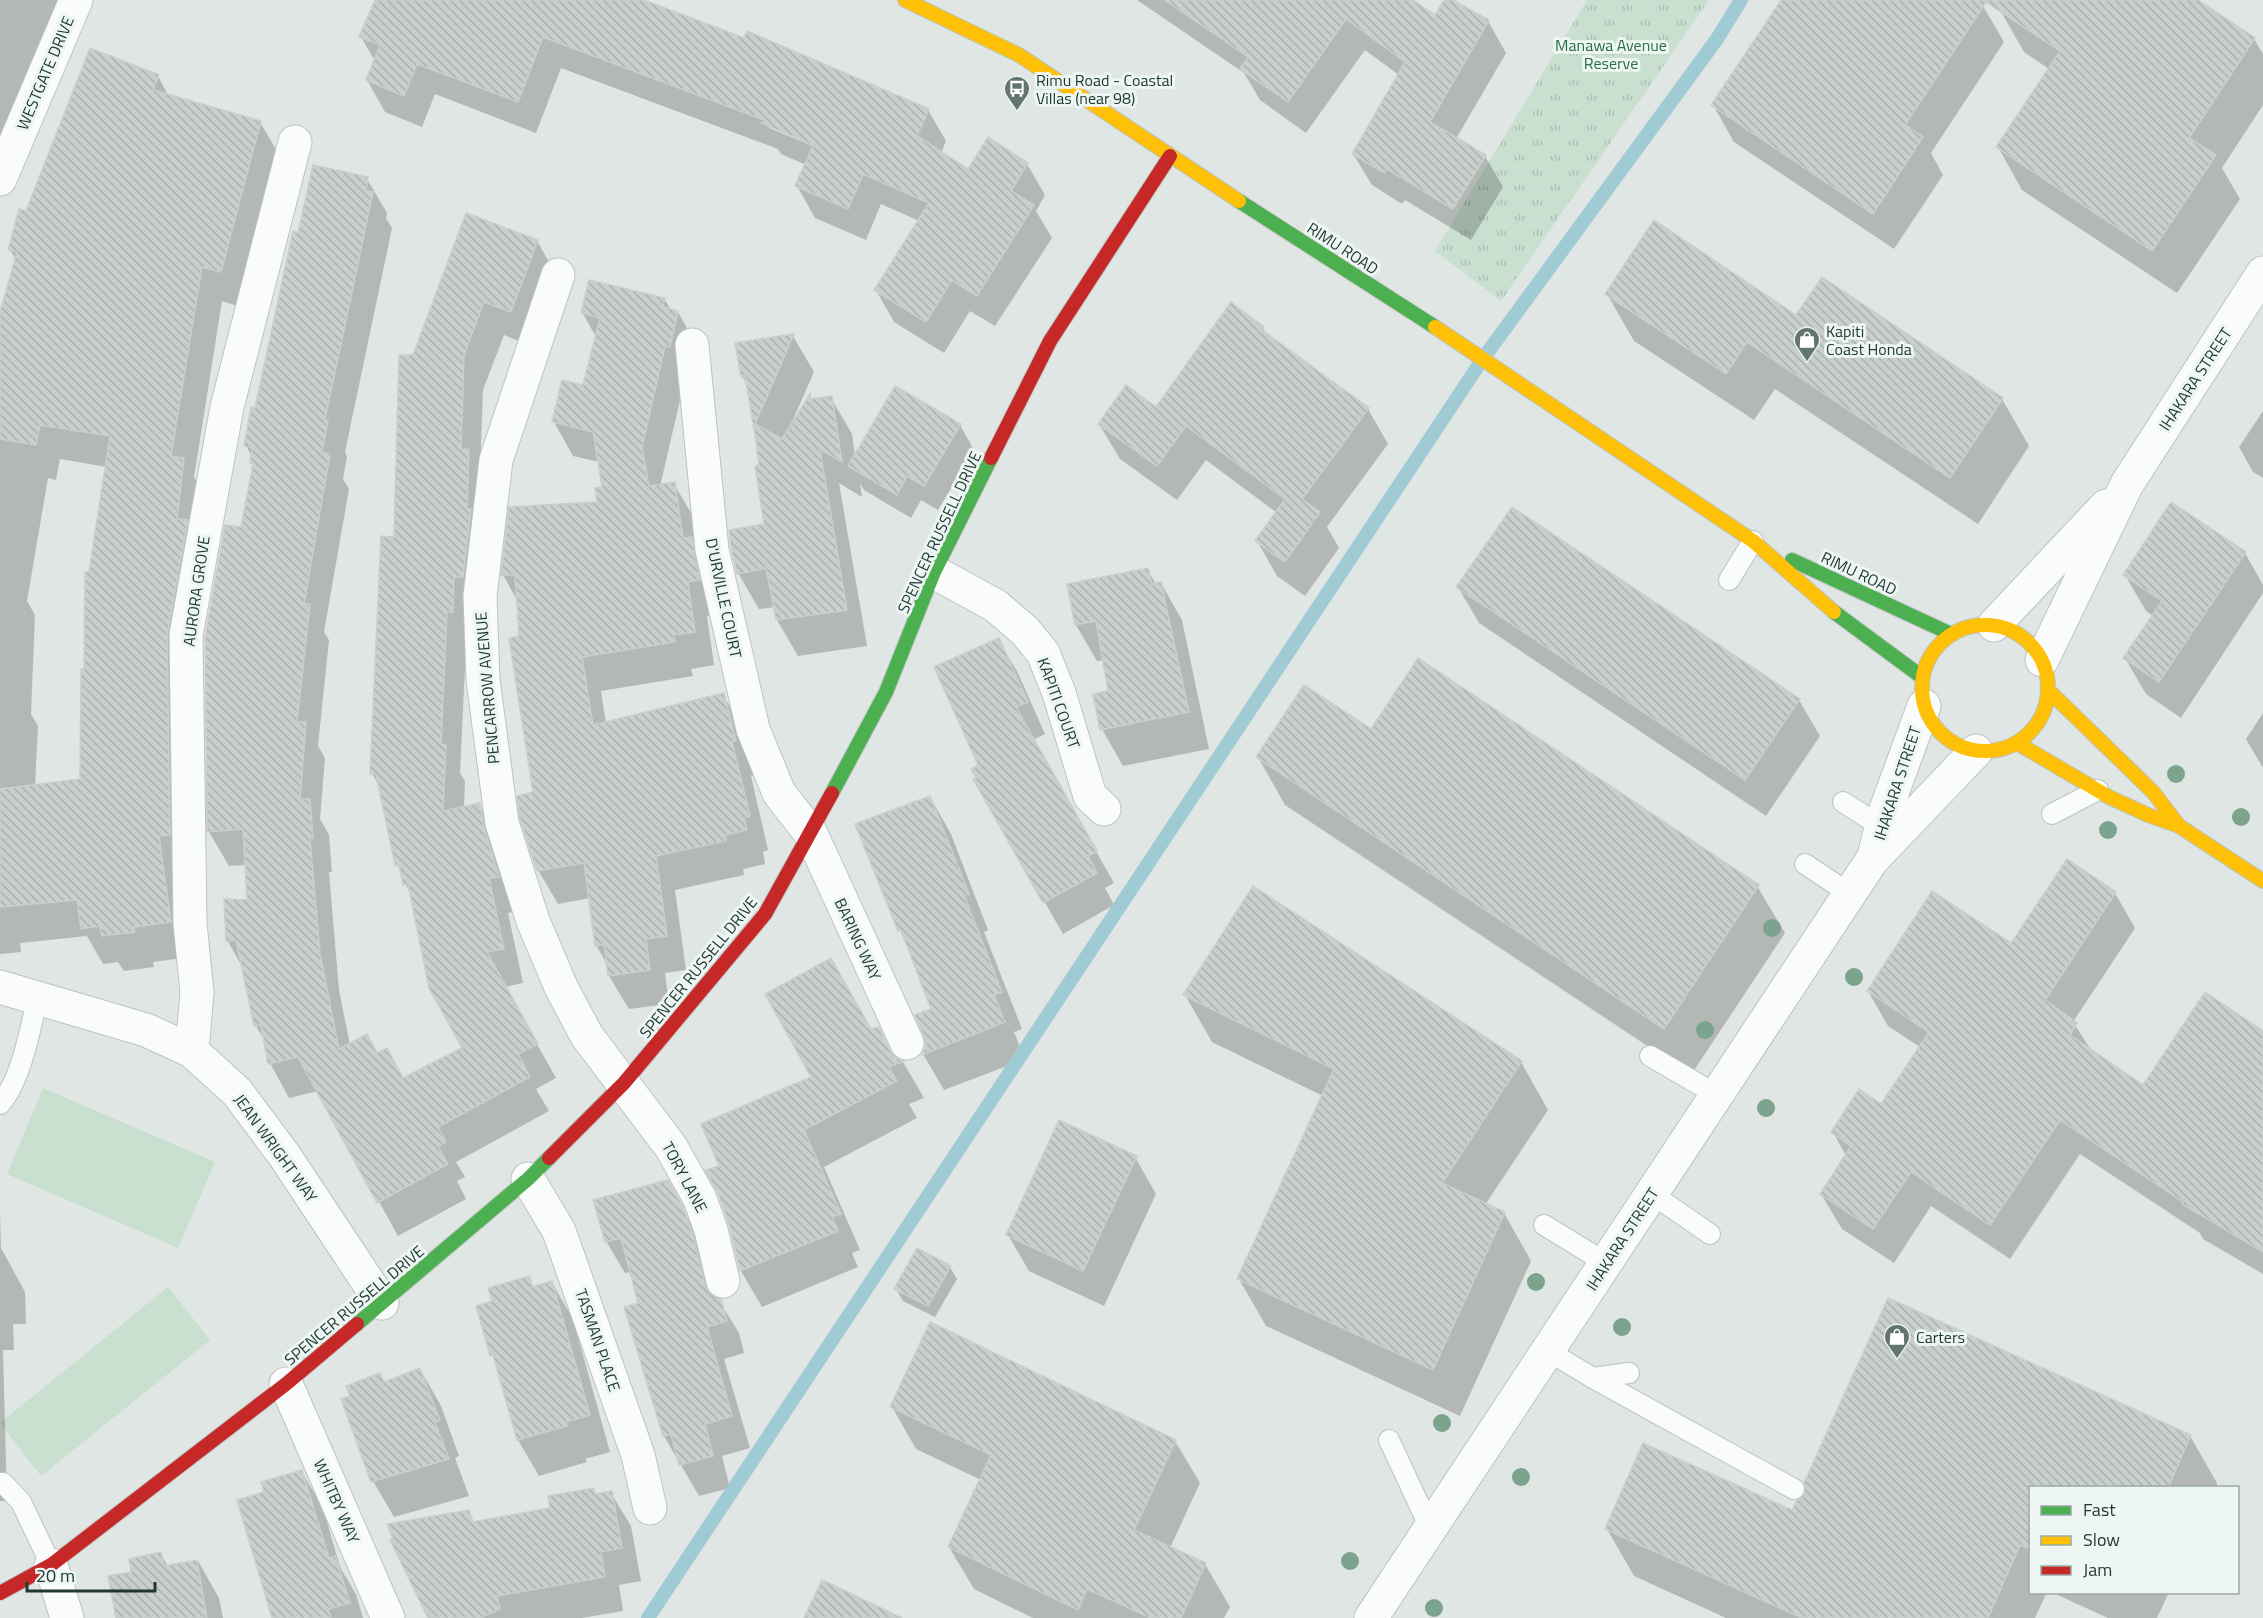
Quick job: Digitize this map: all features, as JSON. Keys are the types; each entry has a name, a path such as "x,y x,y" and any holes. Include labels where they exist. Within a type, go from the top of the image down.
{"main road":[{"name":"RIMU ROAD","path":"904,0 1019,55 1170,156 1467,348 1753,542 1923,691"},
{"name":"SPENCER RUSSELL DRIVE","path":"0,1593 51,1566 286,1384 528,1179 624,1083 765,914 811,834 886,692 934,572 1050,341 1170,156"},
{"name":"RIMU ROAD","path":"1753,542 1951,634"},
{"path":"2045,675 2044,711 2034,729 2017,743 1997,751 1976,751 1953,743 1935,727 1923,691 1928,660 1951,634 1972,626 1994,625 2013,632 2030,644 2045,675 2153,792 2179,826"},
{"path":"2017,743 2148,816 2179,826 2263,880"}],"street":[{"name":"WESTGATE DRIVE","path":"0,179 76,0"},
{"name":"AURORA GROVE","path":"192,1051 197,992 190,924 186,635 226,407 295,142"},
{"name":"IHAKARA STREET","path":"2045,675 2127,484 2263,273"},
{"name":"PENCARROW AVENUE","path":"558,275 496,460 480,596 483,680 502,823 533,921 561,987 587,1036 624,1083"},
{"name":"D'URVILLE COURT","path":"692,345 712,550 753,729 779,793 811,834"},
{"name":"IHAKARA STREET","path":"1994,625 2127,484"},
{"name":"KAPITI COURT","path":"934,572 996,606 1024,631 1043,654 1059,693 1090,796 1104,809"},
{"name":"IHAKARA STREET","path":"1872,860 1923,691"},
{"name":"IHAKARA STREET","path":"1371,1618 1872,860 1976,751"},
{"name":"BARING WAY","path":"811,834 907,1044"},
{"name":"JEAN WRIGHT WAY","path":"0,987 146,1030 192,1051 237,1092 284,1155 382,1303"},
{"name":"TORY LANE","path":"624,1083 671,1147 700,1199 711,1230 723,1281"},
{"name":"TASMAN PLACE","path":"528,1179 559,1230 638,1455 650,1508"},
{"name":"WHITBY WAY","path":"286,1384 388,1618"},
{"path":"51,1566 67,1618"}],"lane":[{"path":"1729,580 1753,542"},
{"path":"2052,814 2098,790"},
{"path":"1843,802 1882,827"},
{"path":"1804,864 1850,894"},
{"path":"0,1104 7,1097 14,1082 37,999"},
{"path":"1650,1056 1717,1095"},
{"path":"1652,1194 1710,1234"},
{"path":"1544,1225 1606,1263"},
{"path":"1548,1351 1794,1489"},
{"path":"1593,1378 1629,1373"},
{"path":"1389,1440 1430,1528"},
{"path":"0,1483 3,1483 21,1502 51,1566"}],"green space":[{"name":"Manawa Avenue Reserve","path":"1587,0 1709,0 1501,301 1435,251"},
{"path":"43,1088 215,1162 178,1248 7,1174"},
{"path":"168,1287 210,1340 41,1476 0,1423"}],"building":[{"path":"375,0 644,0 744,38 747,31 929,109 917,136 968,169 988,137 1028,163 1011,191 1034,205 977,296 952,280 926,322 874,290 929,203 863,174 848,209 795,186 813,145 761,123 767,121 543,37 518,102 417,64 404,96 366,80 380,45 359,37"},
{"path":"1165,0 1413,0 1435,15 1444,0 1453,0 1489,20 1430,122 1486,155 1453,209 1387,169 1384,173 1352,154 1405,62 1346,19 1288,102 1240,69 1248,57"},
{"path":"1781,0 2198,0 2255,38 2189,138 2216,155 2152,251 1996,147 2060,51 1986,2 1905,125 1923,137 1873,214 1711,105"},
{"path":"90,48 159,75 153,90 261,121 221,272 202,267 171,456 184,458 177,519 188,520 167,635 170,835 159,836 171,922 134,927 135,932 102,936 100,926 81,929 77,900 0,907 0,789 80,779 85,572 89,572 110,436 40,425 36,445 0,439 0,312 17,252 8,250 19,209 26,211"},
{"path":"313,165 368,177 366,191 373,192 325,420 328,421 322,452 330,454 304,604 310,604 297,722 306,722 300,799 310,799 313,838 310,838 320,954 339,1049 367,1034 377,1053 387,1048 403,1078 462,1048 429,988 408,884 403,885 399,864 395,865 376,774 370,774 381,536 394,537 399,355 413,355 466,213 538,240 511,312 484,302 464,355 461,449 469,449 467,509 471,509 463,577 454,578 453,612 447,612 441,744 446,745 443,811 480,803 484,828 499,877 489,878 504,949 487,952 538,1044 518,1054 530,1077 438,1127 446,1142 438,1146 448,1164 377,1203 298,1057 268,1064 261,1025 254,1026 236,940 226,941 224,899 247,900 243,829 207,832 205,637 225,525 241,527 253,464 250,463 252,448 244,446 251,407 255,408 293,231 298,233"},
{"path":"1654,220 1796,315 1822,277 2003,398 1950,478 1747,342 1726,374 1605,294"},
{"path":"589,280 665,298 663,307 678,311 670,347 665,346 642,447 649,486 675,482 683,538 692,537 700,580 688,582 695,632 673,635 675,642 582,657 593,725 724,693 736,741 732,742 750,816 744,818 747,830 725,835 726,841 656,856 667,936 646,939 650,970 608,976 604,944 595,946 584,863 537,871 520,819 517,796 533,792 509,638 519,636 515,575 501,575 509,507 597,502 595,488 602,487 593,432 552,422 562,380 583,385 600,318 581,313"},
{"path":"1231,302 1264,327 1262,330 1369,408 1302,499 1320,512 1285,562 1255,541 1285,499 1186,426 1157,466 1098,424 1126,385 1156,407"},
{"path":"794,334 755,424 782,439 810,394 811,399 832,396 842,462 820,449 847,610 776,620 766,568 737,574 731,547 729,530 764,524 755,466 759,465 756,441 745,376 741,377 735,343"},
{"path":"895,386 961,424 924,486 907,476 897,495 848,466"},
{"path":"2171,502 2246,552 2159,682 2123,658 2162,601 2123,575"},
{"path":"1512,507 1800,699 1745,780 1456,587"},
{"path":"1148,568 1152,584 1161,582 1189,712 1100,730 1093,694 1108,691 1096,621 1075,625 1067,584"},
{"path":"999,638 1028,702 1016,707 1097,851 1088,856 1097,873 1043,903 973,779 976,778 971,769 978,765 934,667"},
{"path":"1418,658 1759,885 1664,1029 1256,757 1304,685 1371,729"},
{"path":"930,796 969,894 964,895 1002,992 994,995 1005,1022 922,1055 926,1045 915,1015 931,1009 901,930 898,931 855,824"},
{"path":"2067,859 2116,892 2045,1000 2077,1023 2070,1035 2143,1085 2205,992 2263,1031 2263,1252 2182,1204 2183,1202 2060,1120 1990,1225 1911,1172 1873,1229 1820,1194 1851,1146 1831,1132 1859,1089 1881,1104 1929,1032 1867,991 1932,891 2011,943"},
{"path":"1253,886 1522,1061 1442,1183 1505,1212 1433,1370 1237,1279 1334,1069 1183,995"},
{"path":"831,958 871,1029 879,1027 890,1051 896,1058 904,1061 889,1067 897,1081 804,1130 841,1214 832,1217 838,1231 740,1271 729,1224 718,1193 705,1170 719,1166 701,1124 811,1077 765,994"},
{"path":"1059,1120 1137,1156 1083,1271 1006,1235"},
{"path":"668,1180 683,1207 693,1235 705,1286 710,1294 721,1299 727,1321 707,1327 732,1416 705,1424 713,1456 679,1465 671,1434 663,1436 624,1307 638,1303 621,1238 605,1242 593,1200"},
{"path":"917,1248 951,1266 928,1306 894,1289"},
{"path":"530,1276 532,1287 552,1281 590,1415 566,1422 567,1426 517,1440 493,1355 490,1356 476,1306 492,1301 488,1288"},
{"path":"1888,1298 2191,1435 2169,1486 2029,1486 2029,1548 2020,1545 1988,1618 1802,1618 1605,1529 1643,1443 1792,1510 1797,1500 1805,1494 1804,1483"},
{"path":"930,1322 1176,1440 1134,1530 1206,1563 1181,1618 1151,1618 1087,1589 1078,1610 948,1547 991,1455 890,1407"},
{"path":"420,1368 440,1420 435,1422 449,1459 371,1482 341,1399 350,1396 346,1386 380,1373 384,1382"},
{"path":"302,1470 329,1558 335,1556 350,1603 328,1609 331,1618 272,1618 237,1500 264,1492 261,1482"},
{"path":"594,1488 595,1494 612,1491 622,1548 601,1552 605,1577 497,1596 500,1609 480,1618 428,1618 390,1540 393,1539 387,1524 469,1510 473,1522 550,1508 548,1496"},
{"path":"161,1552 164,1566 197,1560 207,1618 116,1618 108,1576 131,1572 129,1559"},
{"path":"822,1580 902,1618 804,1618"}],"waterway":[{"path":"648,1618 1482,360 1717,39 1741,0"}],"traffic: fast":[{"path":"1239,201 1435,327"},
{"path":"832,793 886,692 934,572 991,458"},
{"path":"1792,560 1951,634"},
{"path":"1834,612 1922,677"},
{"path":"357,1324 528,1179 549,1158"}],"traffic: slow":[{"path":"905,0 1019,55 1239,201"},
{"path":"1435,327 1753,541 1834,612"},
{"path":"1985,625 2009,630 2030,643 2043,664 2048,688 2043,712 2030,733 2009,746 1985,751 1961,746 1940,733 1927,712 1922,688 1927,664 1940,643 1961,630 1985,625"},
{"path":"2048,690 2153,792 2179,826"},
{"path":"2017,743 2109,797 2179,826 2263,881"}],"traffic: jam":[{"path":"991,458 1050,341 1170,156"},
{"path":"549,1158 624,1083 765,914 832,793"},
{"path":"0,1593 51,1565 286,1384 357,1324"}],"place":[{"name":"Rimu Road - Coastal Villas (near 98)","path":"1017,112"},
{"name":"Kapiti Coast Honda","path":"1807,363"},
{"name":"Carters","path":"1897,1360"}]}
